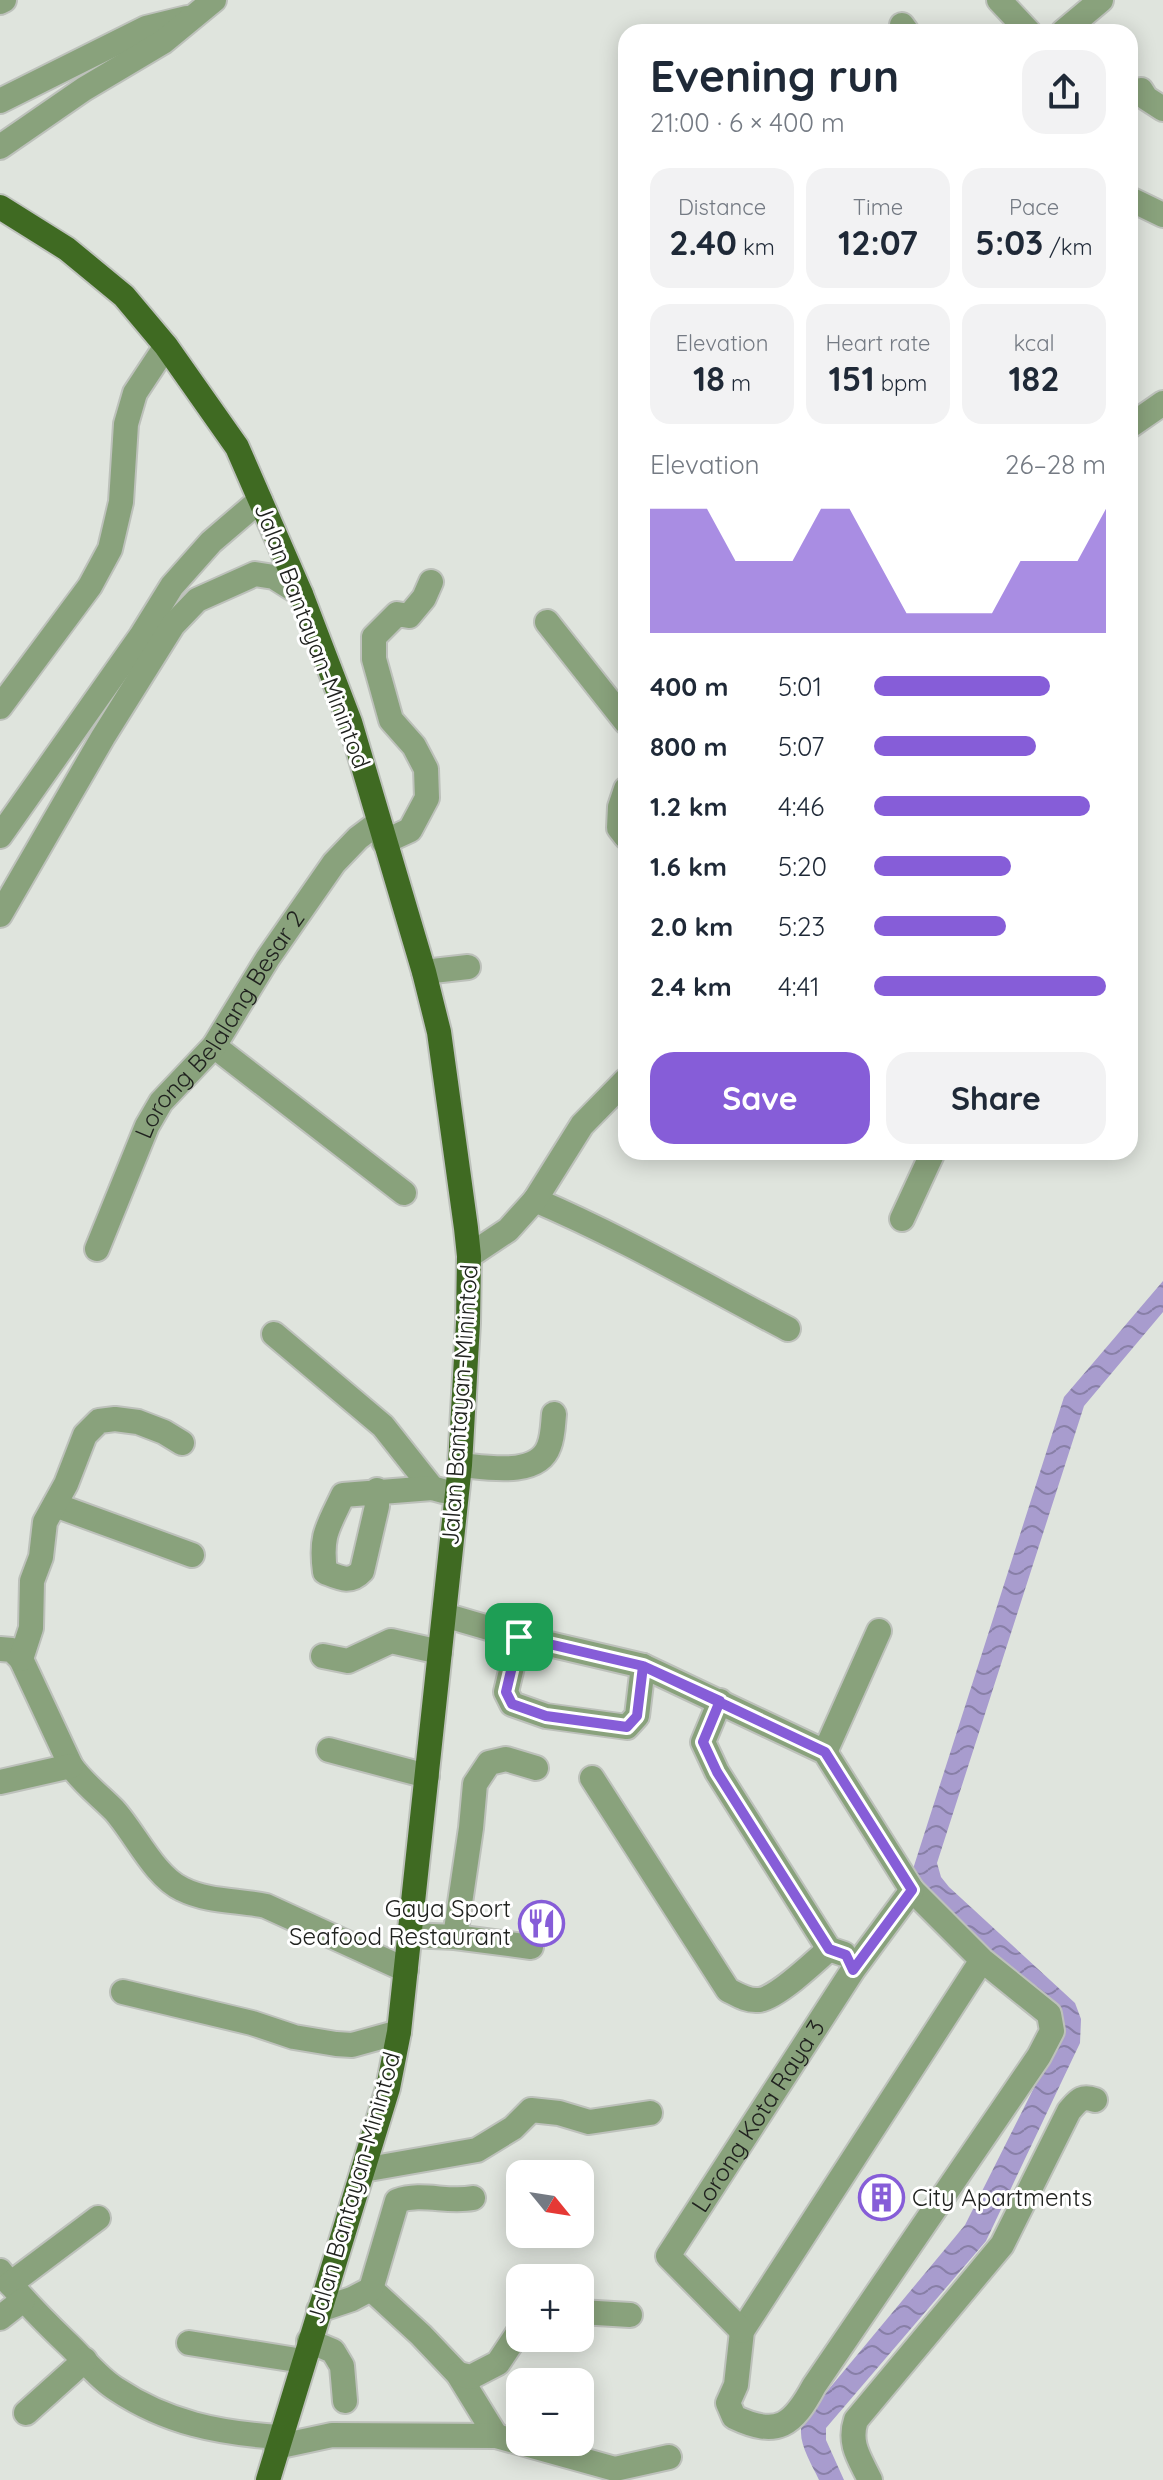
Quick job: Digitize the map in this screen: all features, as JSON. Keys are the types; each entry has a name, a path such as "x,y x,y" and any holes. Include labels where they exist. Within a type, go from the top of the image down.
{"main road":[{"name":"Jalan Bantayan-Minintod","path":"0,207 67,249 124,296 166,346 237,447 301,594 350,722 424,972 439,1032 469,1256 460,1465 399,2032 388,2088 268,2480"}],"street":[{"path":"999,0 1022,24"},
{"path":"1072,24 1101,0"},
{"path":"0,101 146,28 206,8"},
{"path":"0,147 84,89 163,42 206,8"},
{"path":"1141,90 1146,98 1163,109"},
{"path":"1138,203 1163,215"},
{"path":"0,707 90,586 110,549 121,502 126,424 135,393 166,346"},
{"path":"1138,422 1161,409"},
{"path":"0,836 141,636 172,586 211,542 260,500"},
{"path":"0,915 103,737 173,625 197,600 255,574 274,577 301,594"},
{"name":"Lorong Belalang Besar 2","path":"97,1249 147,1126 161,1102 214,1046 268,958 334,863 358,838 410,830 427,798 426,769 414,746 391,720 374,659 374,637 397,614 409,616 424,598 431,582"},
{"path":"547,622 618,712"},
{"path":"424,972 468,967"},
{"path":"214,1046 404,1193"},
{"path":"469,1256 508,1230 535,1200 582,1125 618,1088"},
{"path":"902,1219 929,1160"},
{"path":"535,1200 596,1226 788,1329"},
{"path":"274,1334 383,1426 432,1488"},
{"path":"460,1465 516,1470 535,1462 548,1450 554,1414"},
{"path":"182,1443 138,1422 115,1419 99,1421 85,1435 66,1484 45,1522 41,1557 32,1581 31,1628 10,1654 79,1778 128,1827 167,1881 184,1891 212,1899 241,1900 266,1906 406,1970"},
{"path":"377,1490 432,1488 457,1495"},
{"path":"55,1505 192,1555"},
{"path":"444,1615 519,1637 643,1666 825,1752 912,1890 982,1960 1049,2014 1052,2031 1039,2056 796,2416 775,2429 756,2428 734,2417 728,2403 736,2385 742,2331 982,1960"},
{"path":"825,1752 879,1631"},
{"path":"519,1637 506,1692 512,1704 546,1716 627,1727 637,1716 643,1666"},
{"path":"323,1656 348,1661 391,1641 440,1652"},
{"path":"720,1701 703,1742 717,1772 829,1949 846,1955 853,1970"},
{"path":"329,1750 427,1776"},
{"path":"455,1937 475,1784 489,1763 506,1759 536,1768"},
{"path":"0,1782 71,1766"},
{"path":"592,1778 728,1990 748,2000 763,2001 805,1971 829,1949"},
{"name":"Lorong Kota Raya 3","path":"742,2331 668,2256 853,1970 912,1890"},
{"path":"410,1935 455,1937 531,1947"},
{"path":"123,1992 252,2023 294,2037 336,2044 352,2045 399,2032"},
{"path":"870,2480 853,2445 852,2432 856,2420 1002,2245 1069,2111 1080,2098 1095,2100"},
{"path":"363,2170 477,2150 513,2128 531,2110 559,2113 589,2122 650,2113"},
{"path":"319,2310 371,2289 397,2201 412,2195 455,2201 473,2198"},
{"path":"0,2318 11,2285 98,2218"},
{"path":"11,2285 114,2388 153,2410 188,2424 278,2442 332,2435 496,2436 615,2469 669,2457"},
{"path":"371,2289 458,2374 496,2436"},
{"path":"594,2313 630,2315"},
{"path":"189,2343 333,2351 342,2366 345,2401"},
{"path":"458,2374 471,2377 498,2363 506,2351"},
{"path":"26,2413 85,2360"}],"water":[{"path":"1163,1281 1163,1312 1084,1406 937,1863 941,1877 949,1887 1075,2003 1081,2019 1080,2043 986,2241 826,2428 826,2440 844,2480 819,2480 802,2442 804,2419 965,2225 1062,2032 925,1896 913,1869 1064,1397"}],"place":[{"name":"Gaya Sport Seafood Restaurant","path":"542,1923"},
{"name":"City Apartments","path":"881,2198"}],"route":[{"path":"519,1637 506,1692 512,1704 546,1716 627,1727 637,1716 643,1666 720,1701 703,1742 717,1772 829,1949 846,1955 853,1970 912,1890 825,1752 720,1701 643,1666 519,1637"}]}
